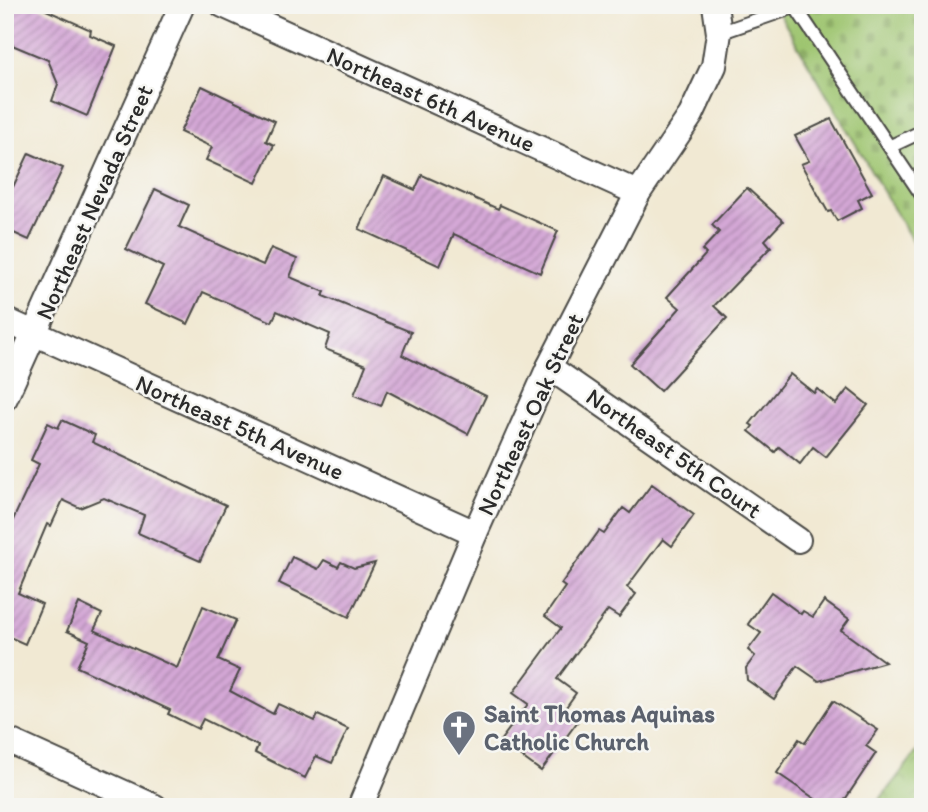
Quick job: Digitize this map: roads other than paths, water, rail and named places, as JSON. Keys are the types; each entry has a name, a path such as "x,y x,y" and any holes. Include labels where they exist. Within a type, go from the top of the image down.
{"street":[{"name":"Northeast Nevada Street","path":"5,398 182,5"},
{"name":"Northeast 6th Avenue","path":"223,5 638,193"},
{"name":"Northeast Oak Street","path":"359,807 475,533 549,367 638,193 691,115 714,66 719,33 715,5"},
{"name":"Northeast 5th Avenue","path":"5,320 475,533"},
{"name":"Northeast 5th Court","path":"549,367 798,540"},
{"path":"5,739 155,807"}],"lane":[{"path":"719,33 796,6 923,197"},
{"path":"891,146 923,131"}],"place":[{"name":"Saint Thomas Aquinas Catholic Church","path":"459,757"}]}
